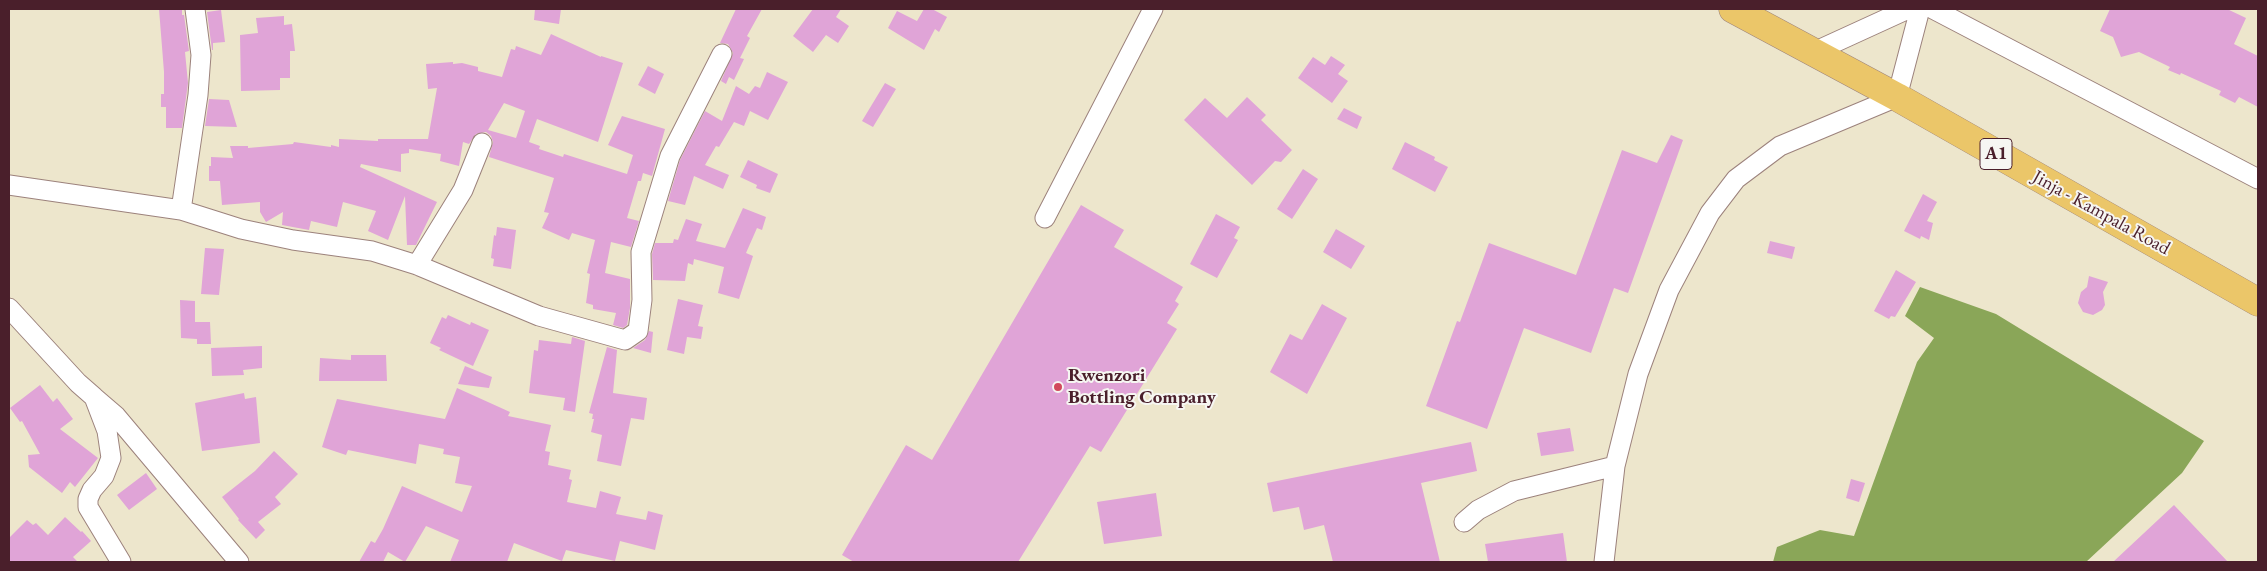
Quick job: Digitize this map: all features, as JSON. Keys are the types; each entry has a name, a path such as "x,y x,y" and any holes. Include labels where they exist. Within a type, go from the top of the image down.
{"highway":[{"name":"Jinja - Kampala Road","path":"1733,9 1897,97 2258,302"}],"street":[{"path":"181,210 198,95 201,55 195,9"},
{"path":"1045,218 1153,9"},
{"path":"1814,52 1908,9"},
{"path":"1604,562 1615,466 1638,374 1669,290 1710,213 1736,179 1780,146 1897,97 1920,9"},
{"path":"1933,9 2258,178"},
{"path":"9,185 181,210 241,229 293,240 372,251 417,265 539,316 625,340 633,336 638,330 642,300 642,252 670,156 722,54"},
{"path":"417,265 463,190 482,143"},
{"path":"9,308 78,383 116,416 239,562"},
{"path":"94,397 108,431 111,458 104,476 92,490 88,499 88,507 121,562"},
{"path":"1464,522 1478,510 1514,491 1615,466"}],"green space":[{"path":"1920,287 1996,314 2204,441 2182,473 2086,562 1773,562 1777,547 1820,530 1854,536 1917,362 1934,338 1905,316"}],"building":[{"path":"159,9 182,9 182,15 184,15 189,51 185,52 188,83 182,128 166,128 166,107 161,107 161,94 164,94 164,72"},
{"path":"535,9 561,9 559,24 534,20"},
{"path":"736,9 762,9 747,36 750,38 740,58 744,59 734,80 729,77 726,84 721,81 733,53 728,44 720,43"},
{"path":"813,9 841,9 836,17 849,26 838,43 826,35 813,52 793,36"},
{"path":"924,9 932,9 947,17 939,32 935,29 924,50 888,28 897,11 917,21"},
{"path":"2110,9 2227,9 2246,18 2234,44 2258,56 2258,107 2239,97 2235,103 2219,95 2221,91 2181,73 2180,75 2168,70 2170,67 2139,52 2121,57 2113,37 2100,31"},
{"path":"221,10 225,42 213,43 212,50 207,12"},
{"path":"284,16 284,25 292,24 295,51 290,51 290,78 280,78 280,90 241,91 240,35 258,33 256,18"},
{"path":"551,34 601,57 623,63 598,142 537,119 529,142 540,146 539,149 563,157 564,154 627,174 633,155 608,145 622,116 665,129 652,176 643,173 641,181 638,181 627,218 639,221 631,247 611,242 605,273 630,279 630,308 627,325 623,328 613,325 616,313 593,309 593,305 586,303 590,274 587,273 595,240 572,233 569,240 542,228 549,213 544,212 554,178 489,157 493,142 491,136 486,132 476,134 469,144 463,142 459,166 440,161 441,154 409,149 409,153 401,154 401,172 361,164 360,167 437,202 416,245 407,245 405,196 388,240 368,231 376,211 343,202 337,227 311,221 309,230 282,225 283,212 266,222 260,212 260,202 222,205 220,181 209,181 211,157 233,158 230,146 248,146 248,148 293,144 294,142 339,147 339,139 378,141 378,139 428,139 437,88 428,89 426,64 462,63 478,67 478,71 502,77 511,49 515,50 516,46 541,55","holes":["504,103 525,111 516,138 488,130"]},
{"path":"1331,56 1345,65 1338,74 1348,81 1332,103 1298,78 1313,57 1325,65"},
{"path":"648,66 664,74 655,94 638,85"},
{"path":"767,72 788,82 768,120 750,111 744,126 734,122 719,147 716,146 705,165 729,175 723,189 694,176 685,205 668,201 680,160 705,111 722,121 736,86 749,94 755,86 760,88"},
{"path":"885,83 896,89 873,127 862,121"},
{"path":"1247,97 1266,115 1261,120 1292,150 1281,162 1275,161 1252,185 1184,120 1205,98 1227,118"},
{"path":"209,99 229,100 237,127 205,126"},
{"path":"1344,108 1362,117 1357,129 1337,119"},
{"path":"1671,135 1683,140 1628,293 1614,288 1591,353 1524,328 1487,429 1426,406 1457,321 1460,322 1489,243 1576,275 1622,150 1657,163"},
{"path":"1405,142 1435,157 1434,160 1448,167 1435,192 1392,169"},
{"path":"748,160 778,174 770,193 756,188 757,185 740,177"},
{"path":"1303,169 1318,179 1292,219 1277,209"},
{"path":"1923,194 1937,202 1927,221 1933,223 1929,240 1921,236 1920,239 1904,231"},
{"name":"Rwenzori Bottling Company","path":"1081,205 1124,230 1114,247 1183,287 1175,301 1179,304 1167,323 1177,329 1101,452 1090,446 1018,562 854,562 842,555 906,445 932,460"},
{"path":"743,208 766,217 762,230 757,228 746,253 753,256 739,299 718,293 724,267 694,259 693,265 688,263 685,281 653,280 652,254 655,243 673,243 674,239 678,240 686,219 702,224 696,241 725,248"},
{"path":"1216,214 1240,227 1234,238 1238,240 1217,278 1190,264"},
{"path":"497,227 516,230 511,269 493,266 494,259 491,258"},
{"path":"1336,229 1365,246 1351,269 1323,252"},
{"path":"1770,241 1795,247 1792,259 1767,253"},
{"path":"205,248 224,249 219,295 201,294"},
{"path":"1896,270 1916,282 1895,317 1891,316 1889,319 1874,311"},
{"path":"2089,276 2108,282 2103,292 2105,305 2102,310 2093,315 2083,312 2078,303 2081,292 2087,287"},
{"path":"678,299 703,305 698,326 703,327 701,339 687,337 684,354 667,350"},
{"path":"180,300 195,301 195,322 210,322 211,344 197,344 197,339 181,338"},
{"path":"1322,304 1347,318 1307,394 1270,372 1290,334 1302,340"},
{"path":"448,315 470,325 471,322 489,330 473,366 439,350 441,348 430,343 442,317 446,319"},
{"path":"649,331 653,332 651,353 633,348 645,340"},
{"path":"572,337 585,341 575,412 563,410 565,398 529,393 534,350 538,351 539,340 571,344"},
{"path":"262,346 262,368 243,370 244,375 212,376 211,348"},
{"path":"607,347 617,350 613,393 647,398 644,420 631,418 621,466 597,461 602,435 591,432 594,419 592,419 593,414 589,413"},
{"path":"351,355 386,355 387,381 319,381 320,358 351,360"},
{"path":"465,366 492,377 489,388 458,384"},
{"path":"40,385 53,402 57,398 73,419 60,429 98,458 75,487 70,482 62,493 29,467 28,455 40,454 22,421 20,422 10,408"},
{"path":"457,388 510,412 508,416 551,425 545,451 550,452 548,465 571,470 569,479 572,480 567,502 596,508 600,491 621,497 616,514 646,520 648,511 663,515 655,550 620,541 615,561 566,550 562,561 514,543 507,562 450,562 459,540 426,526 405,562 388,552 383,562 359,562 371,541 375,543 383,529 402,486 462,512 472,486 455,483 460,457 443,454 444,449 419,444 416,464 348,450 346,455 322,447 337,399 445,419"},
{"path":"244,393 245,399 256,397 260,443 202,451 195,403"},
{"path":"1570,428 1574,451 1541,456 1537,433"},
{"path":"1471,442 1477,471 1421,483 1440,562 1333,562 1324,525 1304,530 1299,507 1273,512 1267,483"},
{"path":"274,451 298,474 275,497 281,504 258,522 265,530 256,539 238,520 222,497 255,471"},
{"path":"146,473 157,489 129,510 117,495"},
{"path":"1851,479 1865,483 1859,502 1846,498"},
{"path":"1156,493 1162,536 1104,544 1097,502"},
{"path":"2174,505 2228,562 2113,562"},
{"path":"65,517 91,541 73,557 78,562 9,562 9,538 27,520 33,525 36,523 48,535"},
{"path":"1563,533 1567,562 1488,562 1485,544"}],"place":[{"name":"Rwenzori Bottling Company","path":"1058,387"}]}
